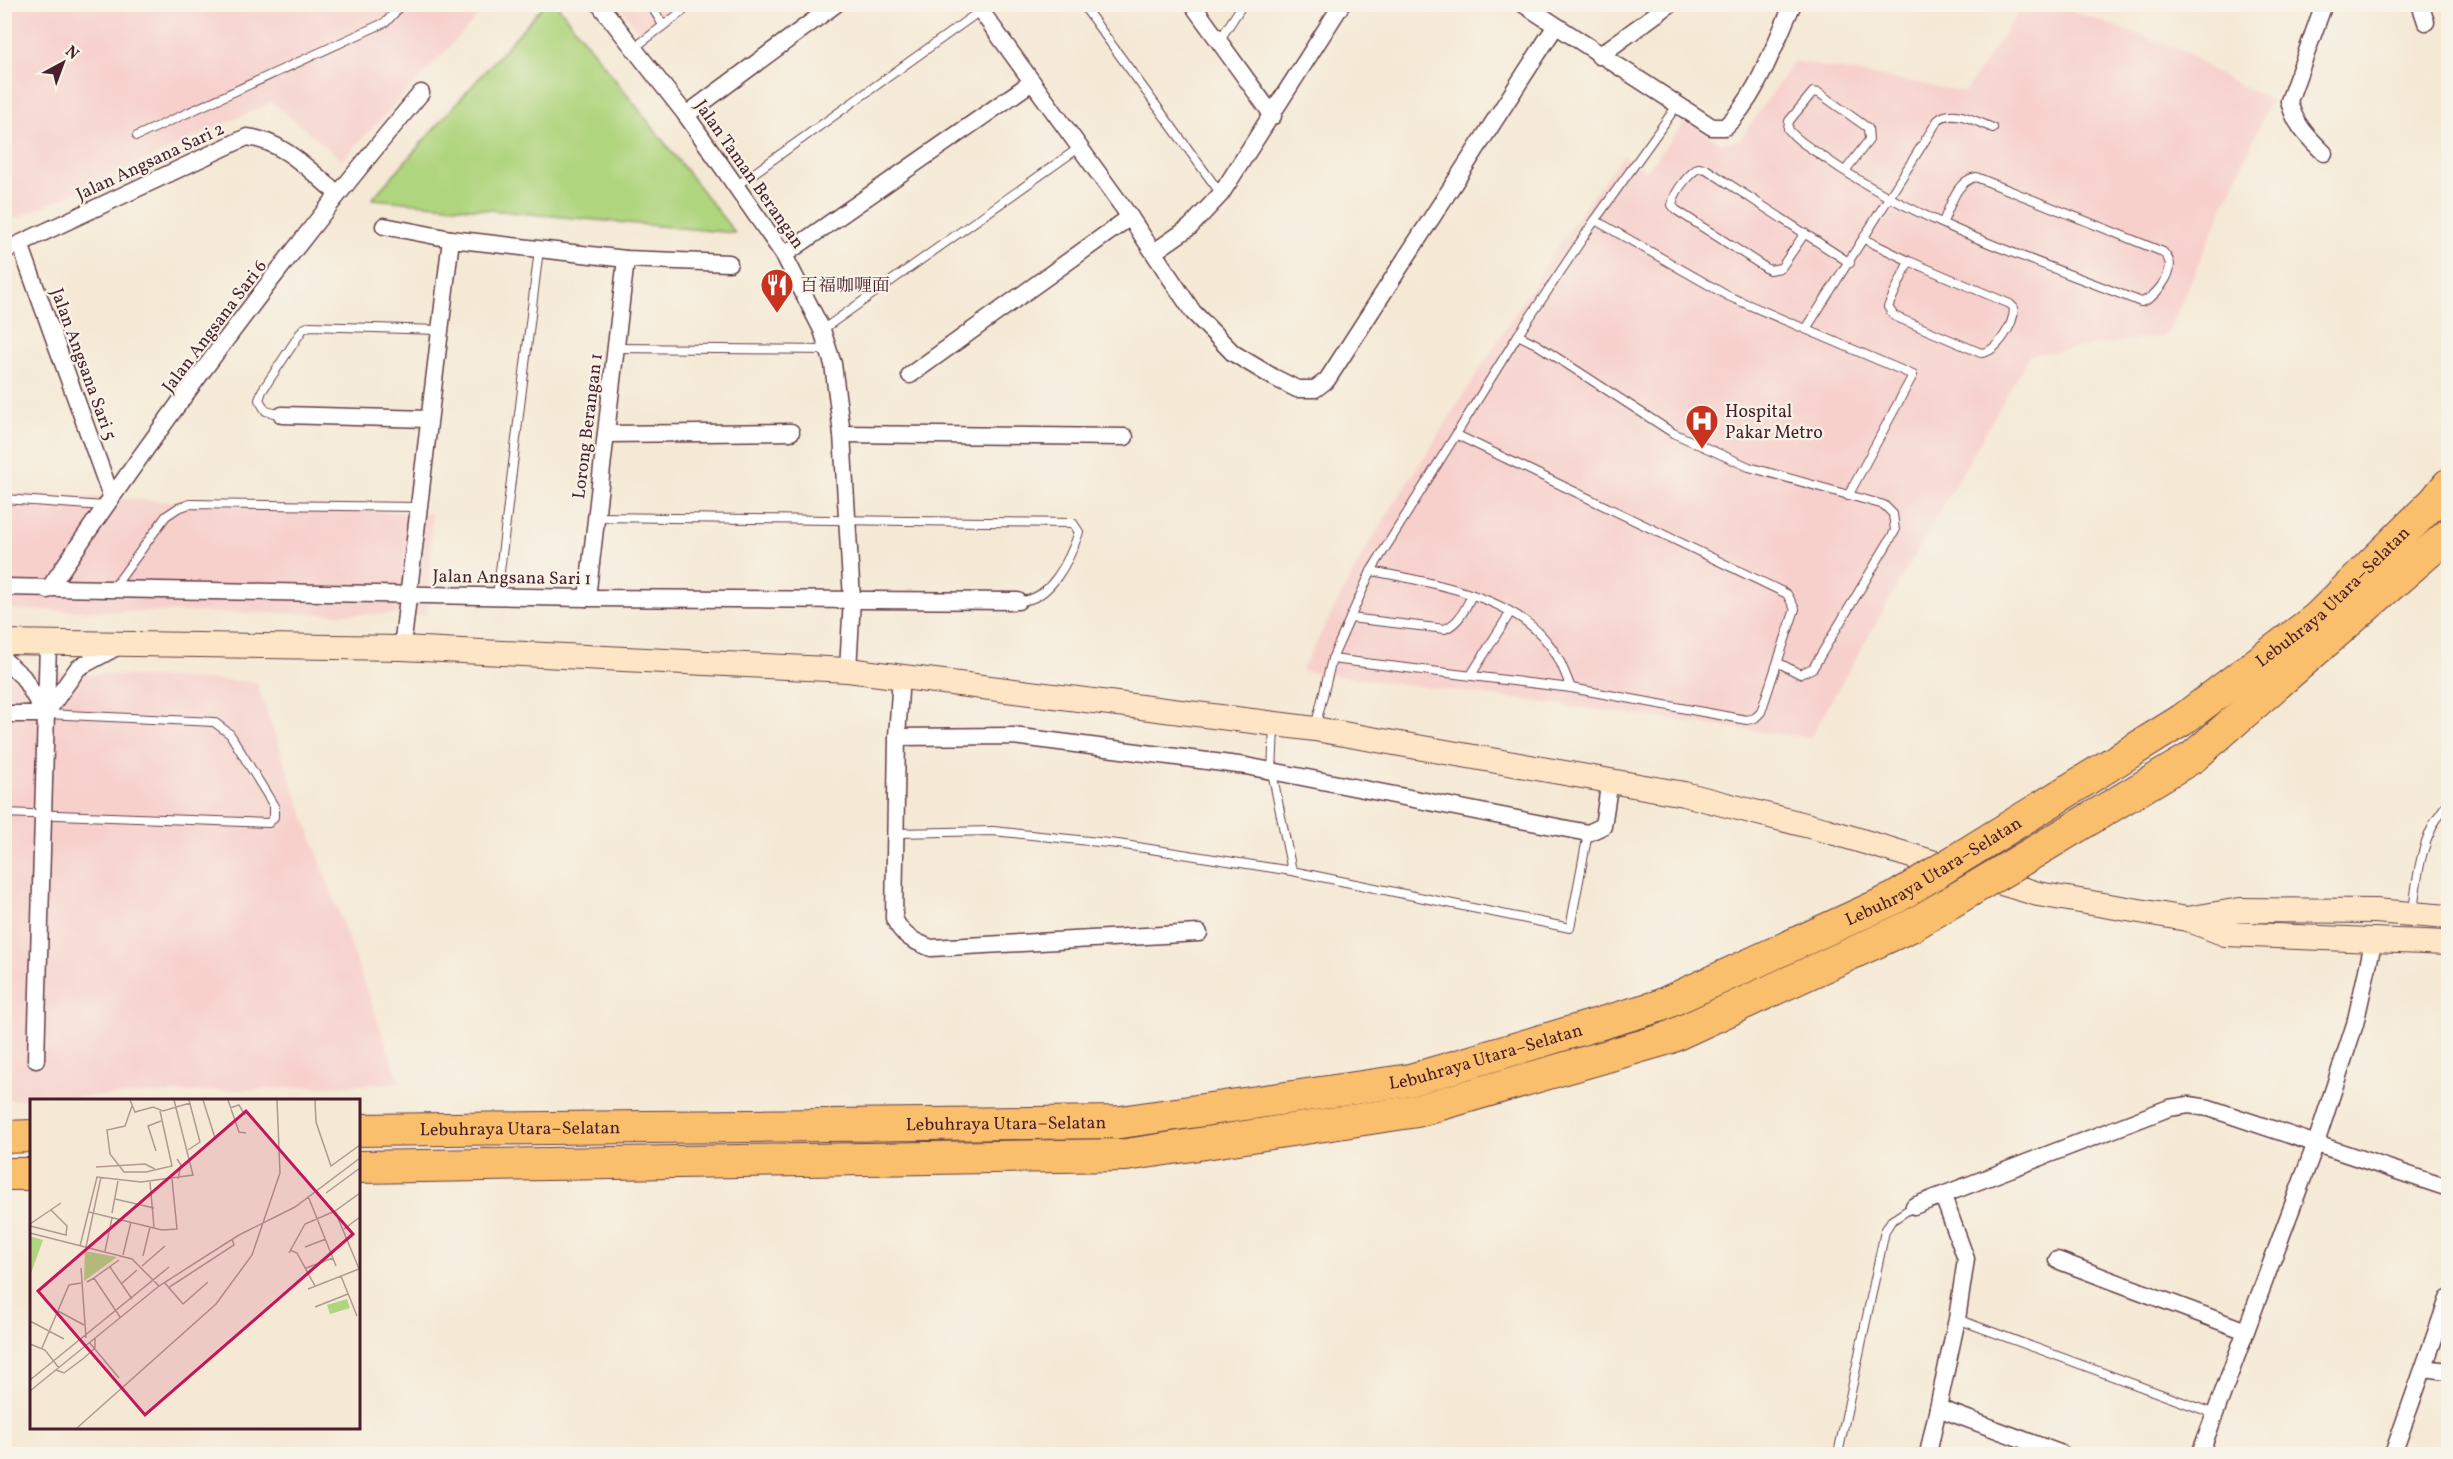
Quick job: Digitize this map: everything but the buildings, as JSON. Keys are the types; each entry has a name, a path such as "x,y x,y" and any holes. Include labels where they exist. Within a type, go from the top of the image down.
{"highway":[{"name":"Lebuhraya Utara–Selatan","path":"360,1130 1121,1122 1410,1080 1659,1006 1895,898 2182,720 2317,618 2435,501 2448,485"},
{"name":"Lebuhraya Utara–Selatan","path":"360,1167 1126,1155 1417,1111 1666,1039 1911,926 2193,758 2448,535"},
{"path":"4,1137 30,1136"},
{"path":"4,1174 30,1173"}],"main road":[{"path":"4,642 402,648 848,670 901,675 982,688 1315,729 1684,794 1769,815 2038,894 2187,919 2226,934 2448,943"},
{"path":"2187,919 2240,910 2375,910 2448,917"}],"street":[{"name":"Jalan Taman Berangan","path":"599,4 686,115 784,255 822,330 833,364 842,434 852,599 848,670"},
{"path":"686,115 836,4"},
{"path":"1192,4 1273,116"},
{"path":"1154,252 1190,227 1221,194 1273,116 1342,4"},
{"path":"1523,4 1676,107 1712,128 1725,127 1736,117 1756,82 1793,4"},
{"path":"1599,56 1670,4"},
{"path":"2324,4 2289,101 2293,117 2300,130 2324,153"},
{"path":"2420,4 2426,22"},
{"path":"978,8 1080,147 1194,312 1233,353 1297,389 1315,389 1328,380 1555,27"},
{"path":"784,255 1032,82"},
{"name":"Jalan Angsana Sari 6","path":"48,590 107,501 337,193 421,93"},
{"name":"Jalan Angsana Sari 2","path":"4,251 247,137 263,139 278,145 337,193"},
{"path":"910,375 1130,218"},
{"path":"384,226 451,238 626,259 729,263"},
{"path":"402,648 438,330 451,238"},
{"name":"Jalan Angsana Sari 5","path":"20,244 107,501"},
{"name":"Lorong Berangan 1","path":"587,598 626,259"},
{"path":"282,415 429,419"},
{"path":"606,434 791,432"},
{"path":"842,434 1125,437"},
{"name":"Jalan Angsana Sari 1","path":"4,587 48,590 587,598 1018,601"},
{"path":"36,1060 48,643"},
{"path":"45,714 78,668 93,658 125,644"},
{"path":"4,660 23,677 45,714"},
{"path":"901,675 897,737 894,918 900,932 914,942 931,948 1199,933"},
{"path":"4,714 45,714"},
{"path":"897,737 1013,736 1272,772 1588,832 1603,826 1610,780"},
{"path":"2200,1455 2316,1143 2355,1024 2374,939"},
{"path":"1914,1206 2169,1108 2189,1105 2209,1108 2448,1188"},
{"path":"1928,1455 1957,1320 1966,1259 1943,1196"},
{"path":"2057,1260 2246,1331"},
{"path":"2393,1455 2448,1299"},
{"path":"2424,1368 2448,1371"},
{"path":"1938,1408 2062,1455"}],"lane":[{"path":"137,136 386,22 397,10 398,4"},
{"path":"650,4 663,25"},
{"path":"634,48 692,4"},
{"path":"1082,4 1221,194"},
{"path":"1219,41 1243,4"},
{"path":"736,186 978,8"},
{"path":"1845,171 1869,140 1868,128 1819,93 1813,92 1788,121 1788,129 1845,171 1891,197 1943,222 2140,302 2150,301 2156,295 2169,269 2169,261 2163,252 1976,177 1968,178 1960,185 1943,222"},
{"path":"1315,729 1332,659 1371,571 1518,335 1595,220 1676,107"},
{"path":"1806,329 1944,115 1955,114 1993,128"},
{"path":"822,330 1080,147"},
{"path":"1805,233 1781,268 1769,270 1676,210 1672,205 1673,198 1692,172 1698,168 1706,170 1805,233 1850,263"},
{"path":"1595,220 1728,296 1913,376 1848,496"},
{"path":"1864,239 2010,304 2014,309 2014,316 1990,352 1981,353 1894,316 1888,308 1909,261"},
{"path":"497,596 539,249"},
{"path":"282,415 266,411 259,400 262,391 303,329 310,326 438,330"},
{"path":"1518,335 1536,344 1673,433 1749,466 1884,505 1893,514 1894,531 1813,668 1800,674 1779,663"},
{"path":"616,348 829,350"},
{"path":"1332,659 1571,688 1747,720 1755,718 1761,712 1795,609 1787,594 1457,435"},
{"path":"4,499 107,501"},
{"path":"112,590 166,516 190,504 417,507"},
{"path":"595,517 1073,523 1079,532 1073,549 1050,585 1035,600 1018,601"},
{"path":"1371,571 1472,594 1510,613 1548,642 1571,688"},
{"path":"1350,618 1445,629 1454,625 1461,617 1472,594"},
{"path":"1471,675 1510,613"},
{"path":"4,813 269,823 275,811 230,734 214,722 45,714"},
{"path":"1274,723 1272,772 1292,871"},
{"path":"2413,914 2418,862 2441,811 2448,803"},
{"path":"897,833 993,831 1048,835 1292,871 1570,928 1588,832"},
{"path":"1838,1455 1885,1231 1891,1221 1914,1206"},
{"path":"1957,1320 2215,1414"}],"shaded area":[{"path":"4,5 489,5 342,160 272,102 5,224"},
{"path":"619,5 687,5 643,37"},
{"name":"Hospital Pakar Metro","path":"2023,5 2056,5 2189,53 2214,72 2271,100 2167,335 2030,355 1810,738 1301,671 1368,545 1573,223 1623,155 1646,171 1687,119 1720,143 1740,140 1794,61 1965,92"},
{"path":"4,493 432,514 428,615 5,610"},
{"path":"5,670 256,682 400,1083 5,1100"}],"green space":[{"path":"544,5 557,5 735,233 372,199"}],"place":[{"name":"百福咖喱面","path":"777,314"},
{"name":"Hospital Pakar Metro","path":"1702,450"}]}
